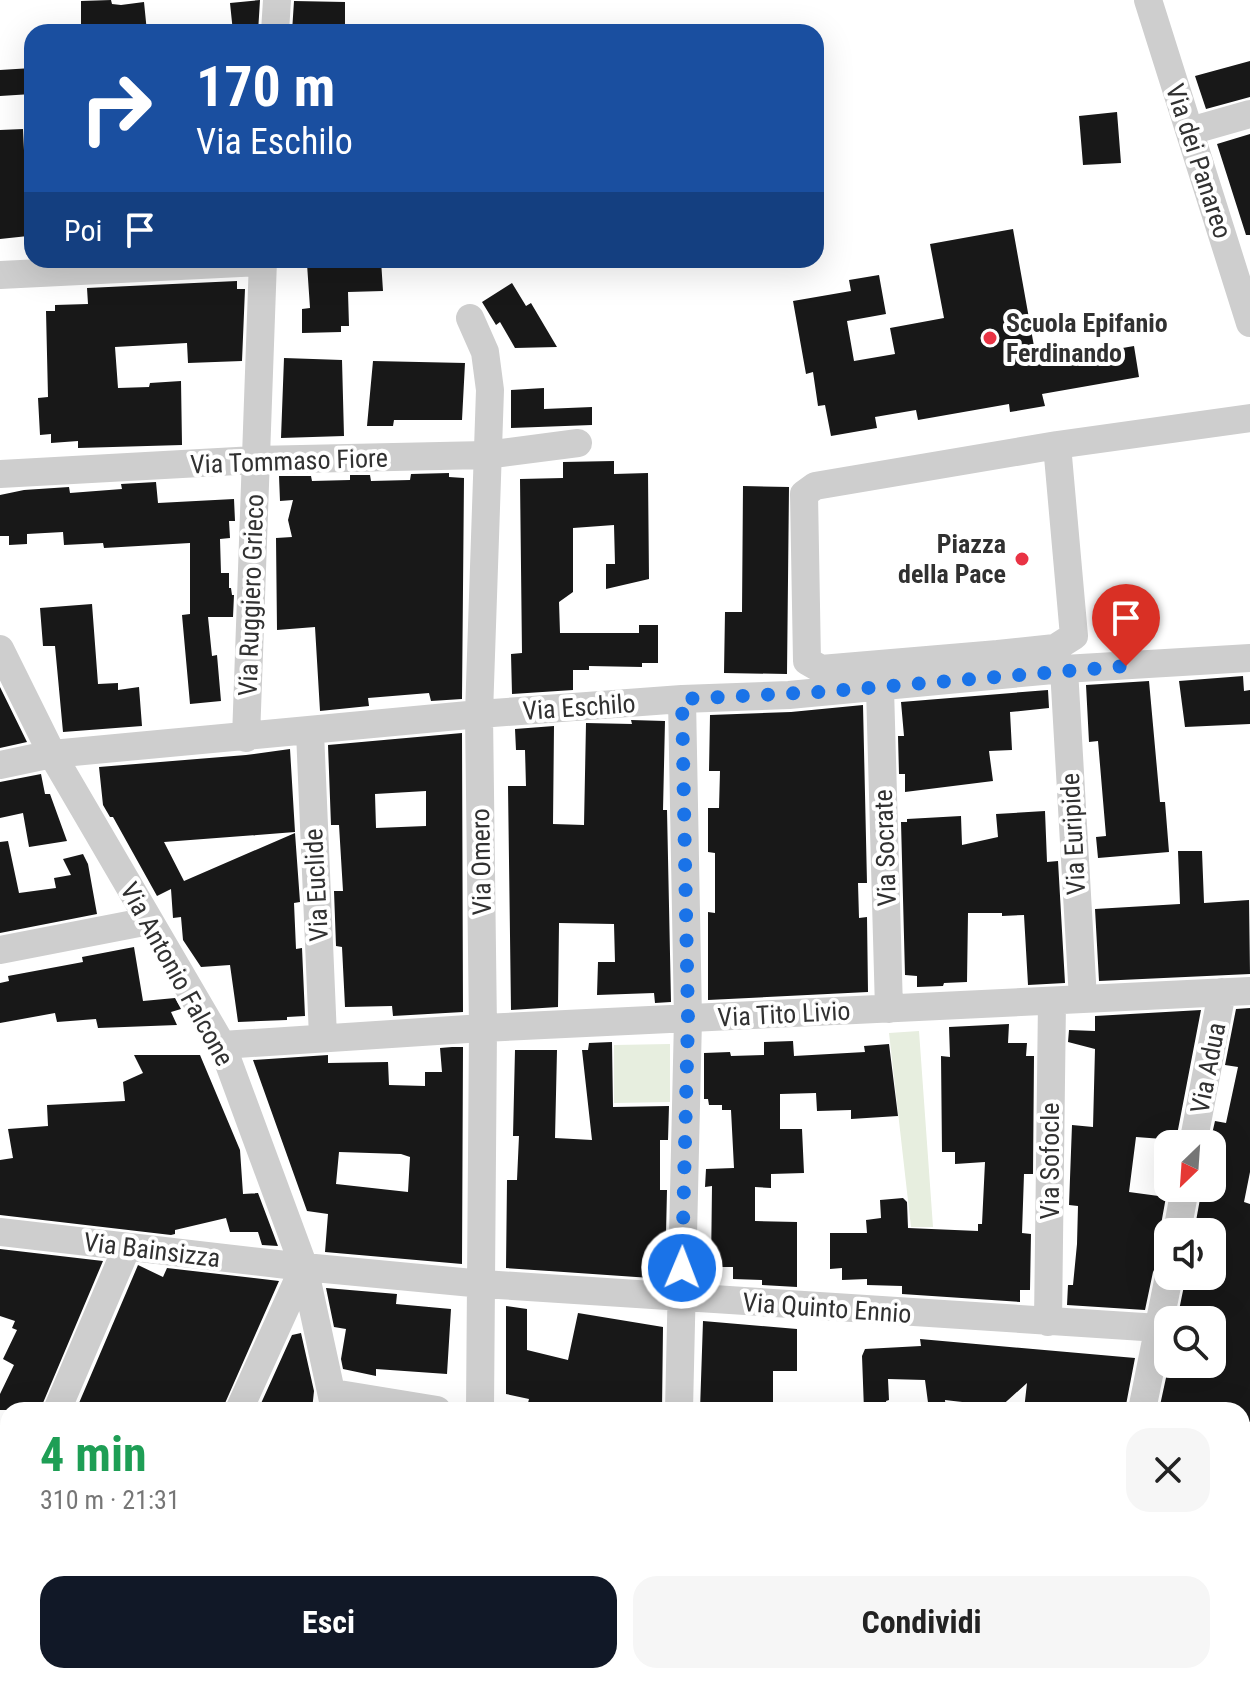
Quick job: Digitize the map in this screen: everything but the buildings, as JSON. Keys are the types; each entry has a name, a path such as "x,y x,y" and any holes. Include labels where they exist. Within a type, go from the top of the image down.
{"street":[{"path":"276,24 277,0"},
{"name":"Via dei Panareo","path":"1148,0 1250,323"},
{"path":"1190,131 1250,114"},
{"path":"0,275 37,268"},
{"name":"Via Ruggiero Grieco","path":"246,738 263,268"},
{"name":"Via Omero","path":"470,318 485,352 490,390 479,714 483,1028 480,1402"},
{"path":"1057,445 1074,636 1055,648 997,665 821,669 807,661 804,494 815,486 1057,445 1250,418"},
{"name":"Via Tommaso Fiore","path":"0,474 255,460 486,455 578,443"},
{"name":"Via Antonio Falcone","path":"0,649 52,754 222,1045 304,1267 334,1401"},
{"name":"Via Eschilo","path":"0,765 52,754 479,714 880,688 997,665 1064,669 1250,658"},
{"name":"Via Euripide","path":"1064,669 1083,999"},
{"name":"Via Socrate","path":"880,688 889,1009"},
{"path":"679,1402 688,1019 682,699"},
{"name":"Via Euclide","path":"310,732 323,1037"},
{"path":"0,950 149,921"},
{"name":"Via Tito Livio","path":"222,1045 483,1028 1236,991"},
{"name":"Via Adua","path":"1197,1130 1236,991"},
{"name":"Via Sofocle","path":"1048,1322 1052,1001"},
{"name":"Via Bainsizza","path":"0,1232 304,1267"},
{"path":"60,1402 127,1247"},
{"path":"243,1402 304,1267"},
{"name":"Via Quinto Ennio","path":"304,1267 681,1299 1154,1328"},
{"path":"1144,1402 1154,1352"}],"green space":[{"path":"919,1031 933,1227 911,1227 889,1033"},
{"path":"670,1044 670,1102 614,1103 614,1045"}],"place":[{"name":"Scuola Epifanio Ferdinando","path":"990,338"},
{"name":"Piazza della Pace","path":"1022,559"}],"route":[{"path":"682,1268 688,1019 682,699 789,695 1126,666"}]}
